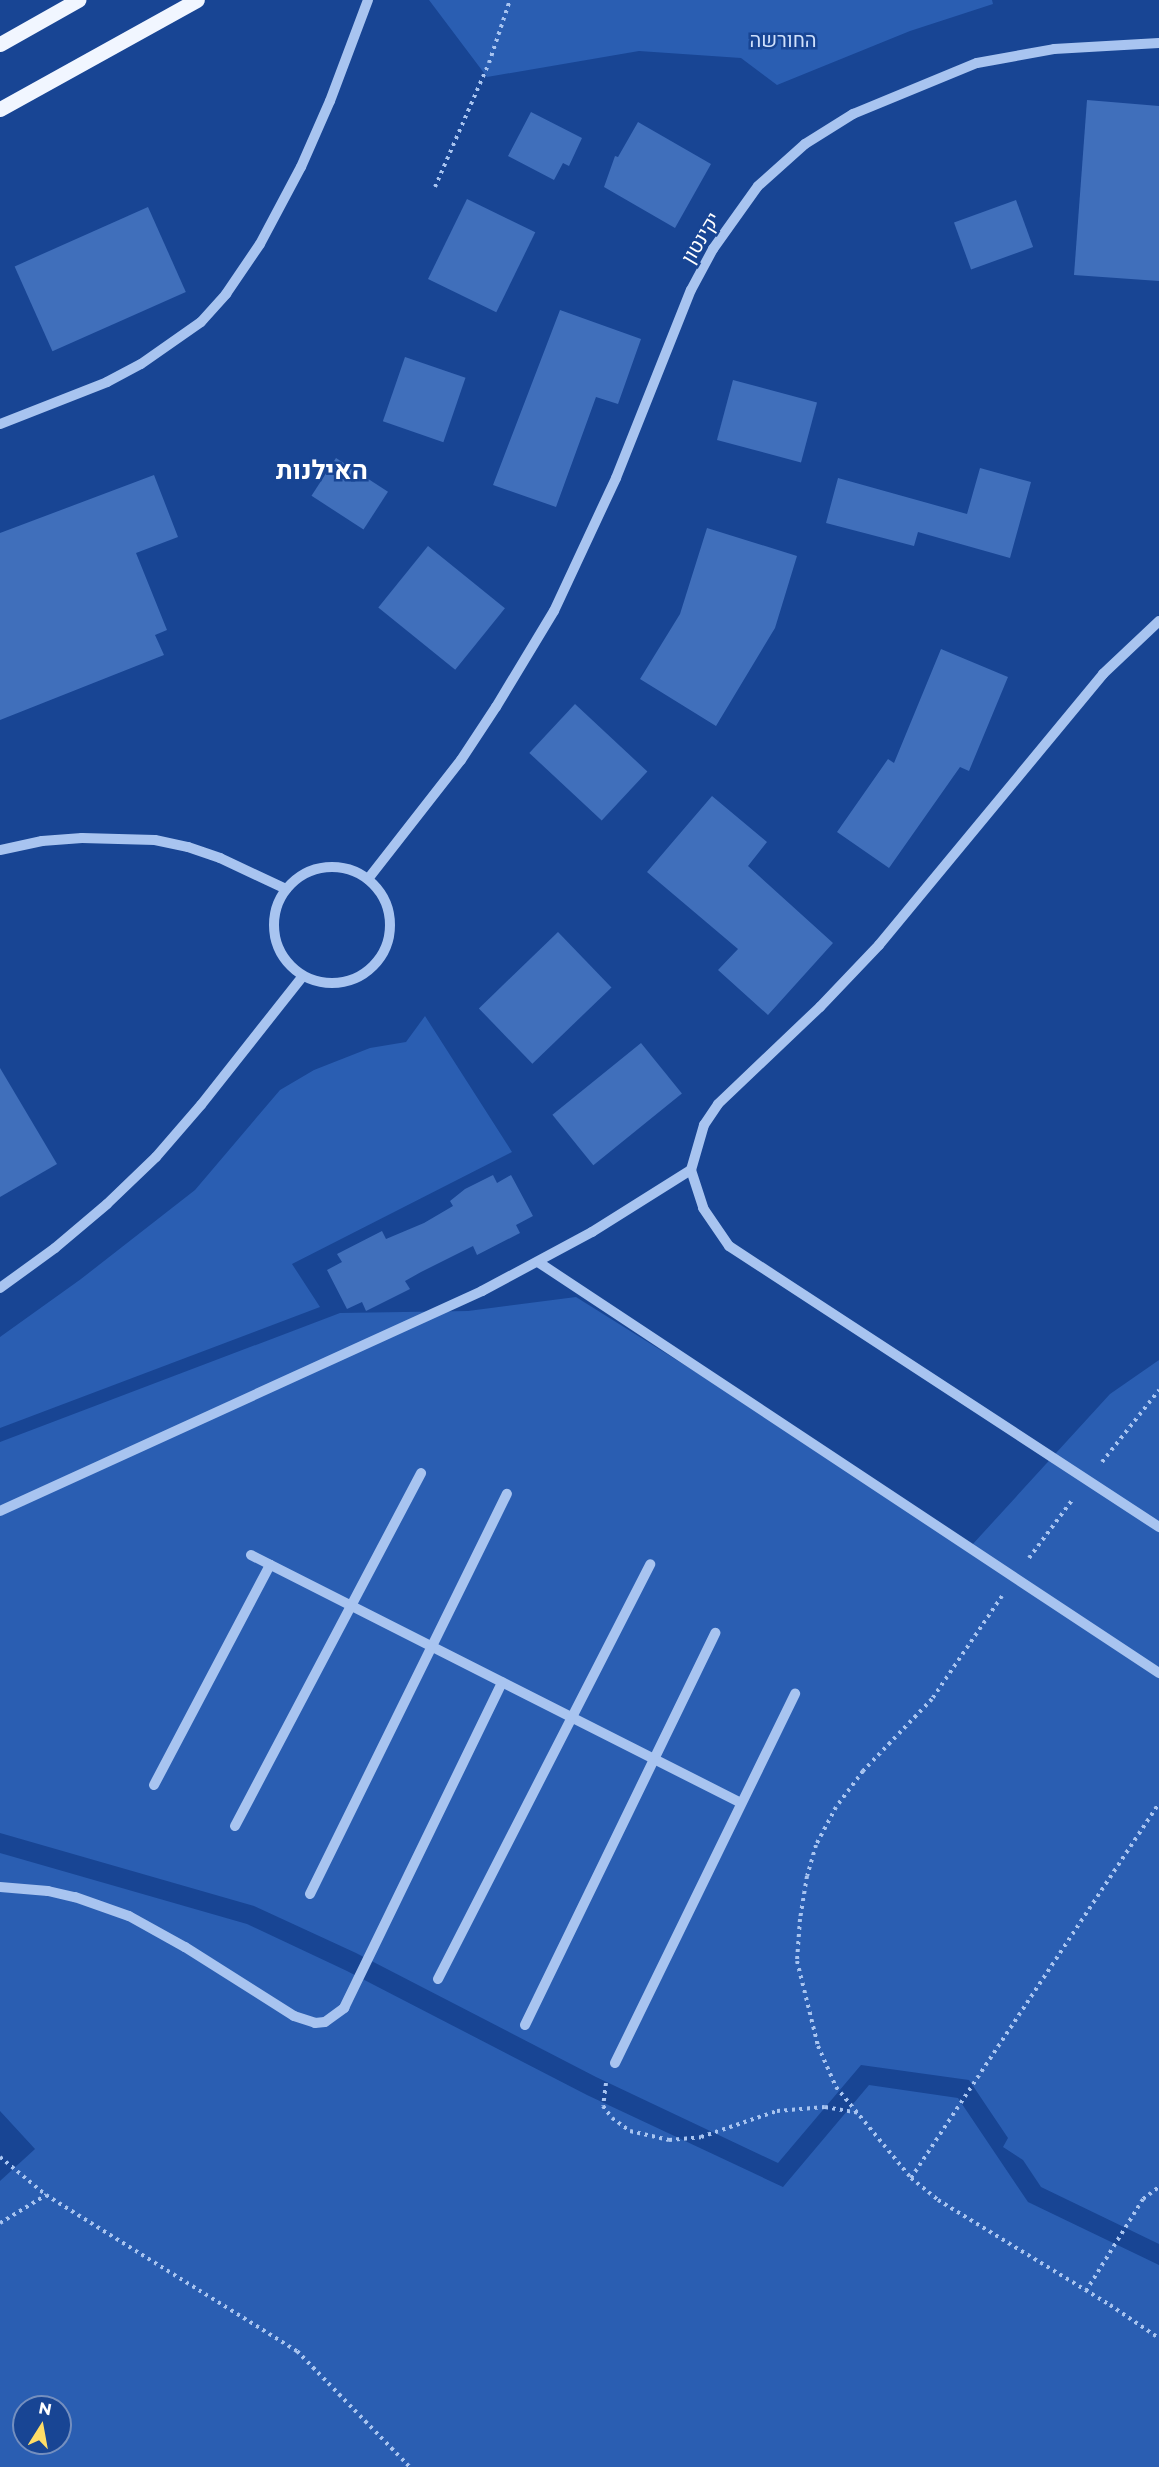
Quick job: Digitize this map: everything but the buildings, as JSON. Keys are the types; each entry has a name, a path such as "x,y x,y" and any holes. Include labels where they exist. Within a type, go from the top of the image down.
{"main road":[{"path":"0,44 78,0"},
{"path":"0,109 197,0"}],"street":[{"path":"0,424 107,382 141,364 201,322 226,294 260,244 301,167 330,101 368,0"},
{"name":"יקינטון","path":"368,879 461,760 496,707 554,610 581,557 616,478 691,290 735,215 781,163 805,144 853,114 977,63 1054,50 1159,43"},
{"path":"1159,621 1103,674 879,945 820,1007 718,1104 704,1125 691,1170 703,1208 729,1246 1159,1527"},
{"path":"0,850 82,837 155,840 188,847 220,858 286,889"},
{"path":"324,867 352,870 368,879 380,893 390,918 389,936 378,961 357,978 339,982 321,982 303,975 289,964 276,942 275,914 286,889 307,872 324,867"},
{"path":"0,1288 55,1248 107,1204 156,1157 201,1105 303,975"},
{"path":"0,1511 424,1320 538,1262 691,1170"},
{"path":"538,1262 1159,1673"},
{"path":"235,1826 421,1473"},
{"path":"310,1894 507,1494"},
{"path":"251,1555 741,1803"},
{"path":"438,1979 650,1564"},
{"path":"154,1785 270,1565"},
{"path":"525,2025 715,1633"},
{"path":"0,1887 48,1891 111,1909 157,1930 294,2016 308,2022 325,2022 344,2008 502,1682"},
{"path":"615,2063 795,1694"}],"path":[{"path":"435,187 489,63 510,0"},
{"path":"1014,1577 932,1699 863,1771 836,1807 816,1845 807,1876 800,1919 797,1961 818,2046 836,2087 911,2178 938,2200 1159,2338"},
{"path":"911,2178 1159,1804"},
{"path":"615,2063 603,2089 603,2106 612,2118 630,2131 648,2137 669,2140 701,2137 777,2111 802,2108 825,2107 858,2113"},
{"path":"0,2157 46,2194 297,2351 410,2467"},
{"path":"1086,2291 1143,2199 1159,2187"},
{"path":"0,2223 46,2194"}],"green space":[{"name":"החורשה","path":"429,0 992,0 993,4 910,31 777,85 741,58 639,51 487,77"},
{"path":"425,1016 512,1152 292,1264 320,1307 0,1428 0,1337 81,1279 195,1190 280,1090 314,1070 370,1048 406,1042"},
{"path":"576,1297 972,1545 1110,1394 1159,1360 1159,2244 1041,2187 1023,2160 1003,2147 1008,2138 969,2080 861,2065 778,2163 596,2077 356,1953 254,1906 0,1833 0,1442 340,1313 468,1311"},
{"path":"0,1853 247,1924 347,1971 587,2095 783,2187 869,2085 958,2098 1028,2202 1159,2265 1159,2467 0,2467 0,2181 35,2149 0,2111"}],"district":[{"name":"האילנות","path":"322,471"}]}
